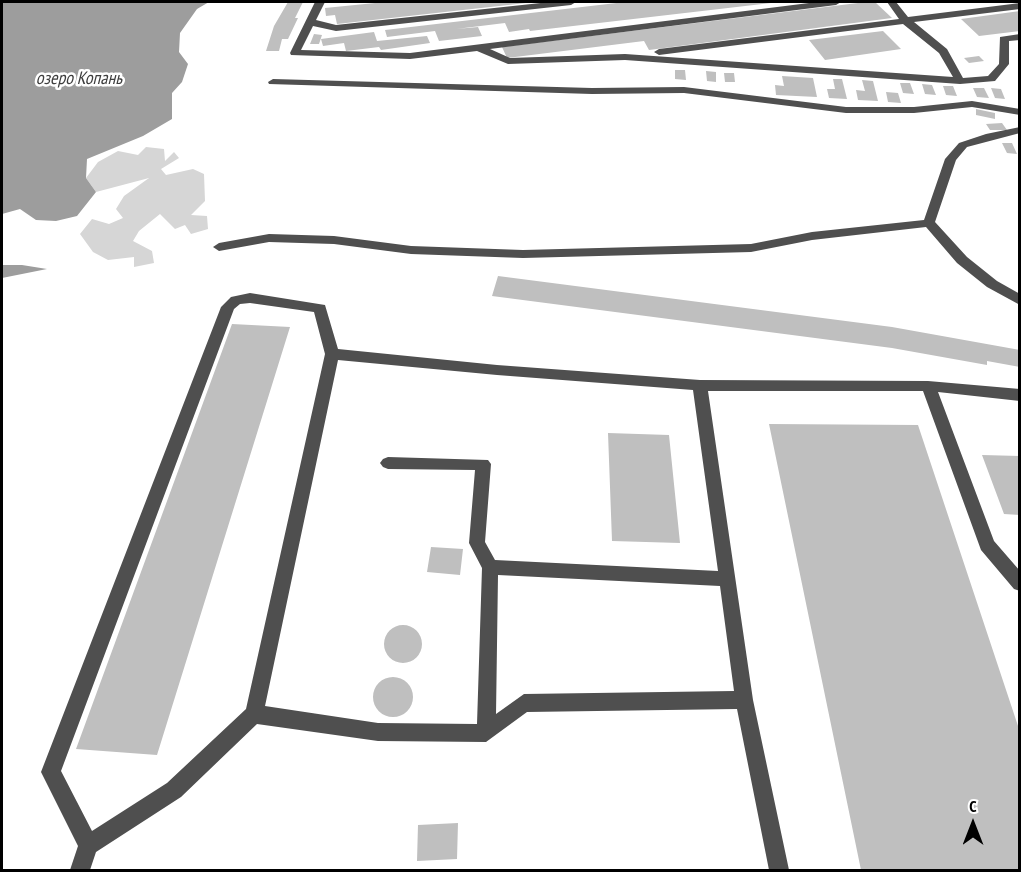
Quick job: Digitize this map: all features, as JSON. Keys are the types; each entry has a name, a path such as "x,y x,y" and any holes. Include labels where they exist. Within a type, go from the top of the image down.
{"lane":[{"path":"320,2 295,53 410,56 836,2"},
{"path":"310,22 336,28 571,2"},
{"path":"891,2 906,21 943,51 960,81"},
{"path":"477,47 508,61 625,57 1020,6"},
{"path":"625,57 960,81 991,80 1004,64 1004,39 1020,37"},
{"path":"273,82 592,91 684,90 846,110 914,110 972,104 1020,112"},
{"path":"929,223 951,159 963,145 1020,130"},
{"path":"219,247 269,238 334,240 411,250 523,254 751,248 812,236 929,223"},
{"path":"929,223 963,261 992,284 1020,300"},
{"path":"80,870 88,845 174,790 254,714 332,354 320,308 250,298 236,300 228,307 51,772 88,845"},
{"path":"332,354 497,370 700,385 928,386 1020,395"},
{"path":"700,385 744,700 778,870"},
{"path":"928,386 987,545 1020,584"},
{"path":"388,463 483,465 477,543 490,567 486,733"},
{"path":"490,567 728,579"},
{"path":"254,714 378,732 486,733 524,703 744,700"}],"shaded area":[{"path":"146,147 164,149 165,161 174,152 179,158 161,169 166,175 193,169 204,174 205,201 191,215 207,216 208,229 191,234 185,225 175,229 160,214 139,231 133,241 152,251 154,263 134,267 134,257 108,260 93,252 80,234 92,219 109,224 123,218 116,209 124,196 149,178 96,192 86,178 98,162 118,151 138,155"}],"water":[{"name":"озеро Копань","path":"2,2 209,2 197,9 180,33 179,52 188,64 182,82 172,93 172,119 143,136 87,159 86,178 96,192 77,216 56,221 36,220 20,209 2,214"},
{"path":"2,265 22,265 47,269 2,278"}],"building":[{"path":"288,2 303,2 295,18 298,18 288,39 282,39 279,51 266,51 274,26"},
{"path":"385,2 526,3 337,24 335,15 326,16 325,8"},
{"path":"625,2 771,3 530,31 529,29 509,32 505,23 456,29 478,27 482,36 439,41 435,31 387,37 385,30"},
{"path":"875,2 892,18 649,50 644,41 507,58 502,47"},
{"path":"1020,11 1020,31 979,36 961,19"},
{"path":"883,31 901,49 825,60 809,40"},
{"path":"374,32 377,41 427,36 430,43 381,50 379,47 346,51 344,43 323,46 321,39"},
{"path":"314,34 322,35 319,44 310,44"},
{"path":"979,56 984,61 969,63 964,58"},
{"path":"675,70 685,70 686,80 675,79"},
{"path":"706,71 716,72 716,82 707,81"},
{"path":"724,73 734,73 735,82 725,82"},
{"path":"782,76 813,78 817,97 776,95 775,85 784,86"},
{"path":"833,79 842,79 847,99 829,98 827,89 835,89"},
{"path":"862,80 873,81 878,101 858,100 856,90 865,91"},
{"path":"900,83 910,83 914,94 903,93"},
{"path":"922,84 932,85 936,95 925,94"},
{"path":"943,86 953,86 957,96 946,95"},
{"path":"973,88 984,88 989,98 977,97"},
{"path":"991,88 1001,89 1005,99 995,98"},
{"path":"886,92 898,93 901,103 888,102"},
{"path":"976,109 995,113 995,119 976,115"},
{"path":"1002,123 1007,130 990,130 986,124"},
{"path":"1002,143 1012,143 1017,154 1007,153"},
{"path":"498,276 892,327 1020,350 1020,367 987,361 987,365 892,348 492,296"},
{"path":"232,324 290,327 157,755 76,749"},
{"path":"769,424 918,425 1020,732 1020,870 861,870"},
{"path":"608,433 669,435 680,543 612,541"},
{"path":"982,455 1020,456 1020,515 1004,514"},
{"path":"431,547 463,549 460,575 427,572"},
{"path":"403,625 417,630 422,644 417,658 403,663 389,658 384,644 389,630"},
{"path":"393,677 401,678 407,683 412,689 412,705 407,711 401,716 393,717 385,716 379,711 374,705 373,697 374,689 379,683 385,678"},
{"path":"458,823 457,859 417,861 418,825"}]}
